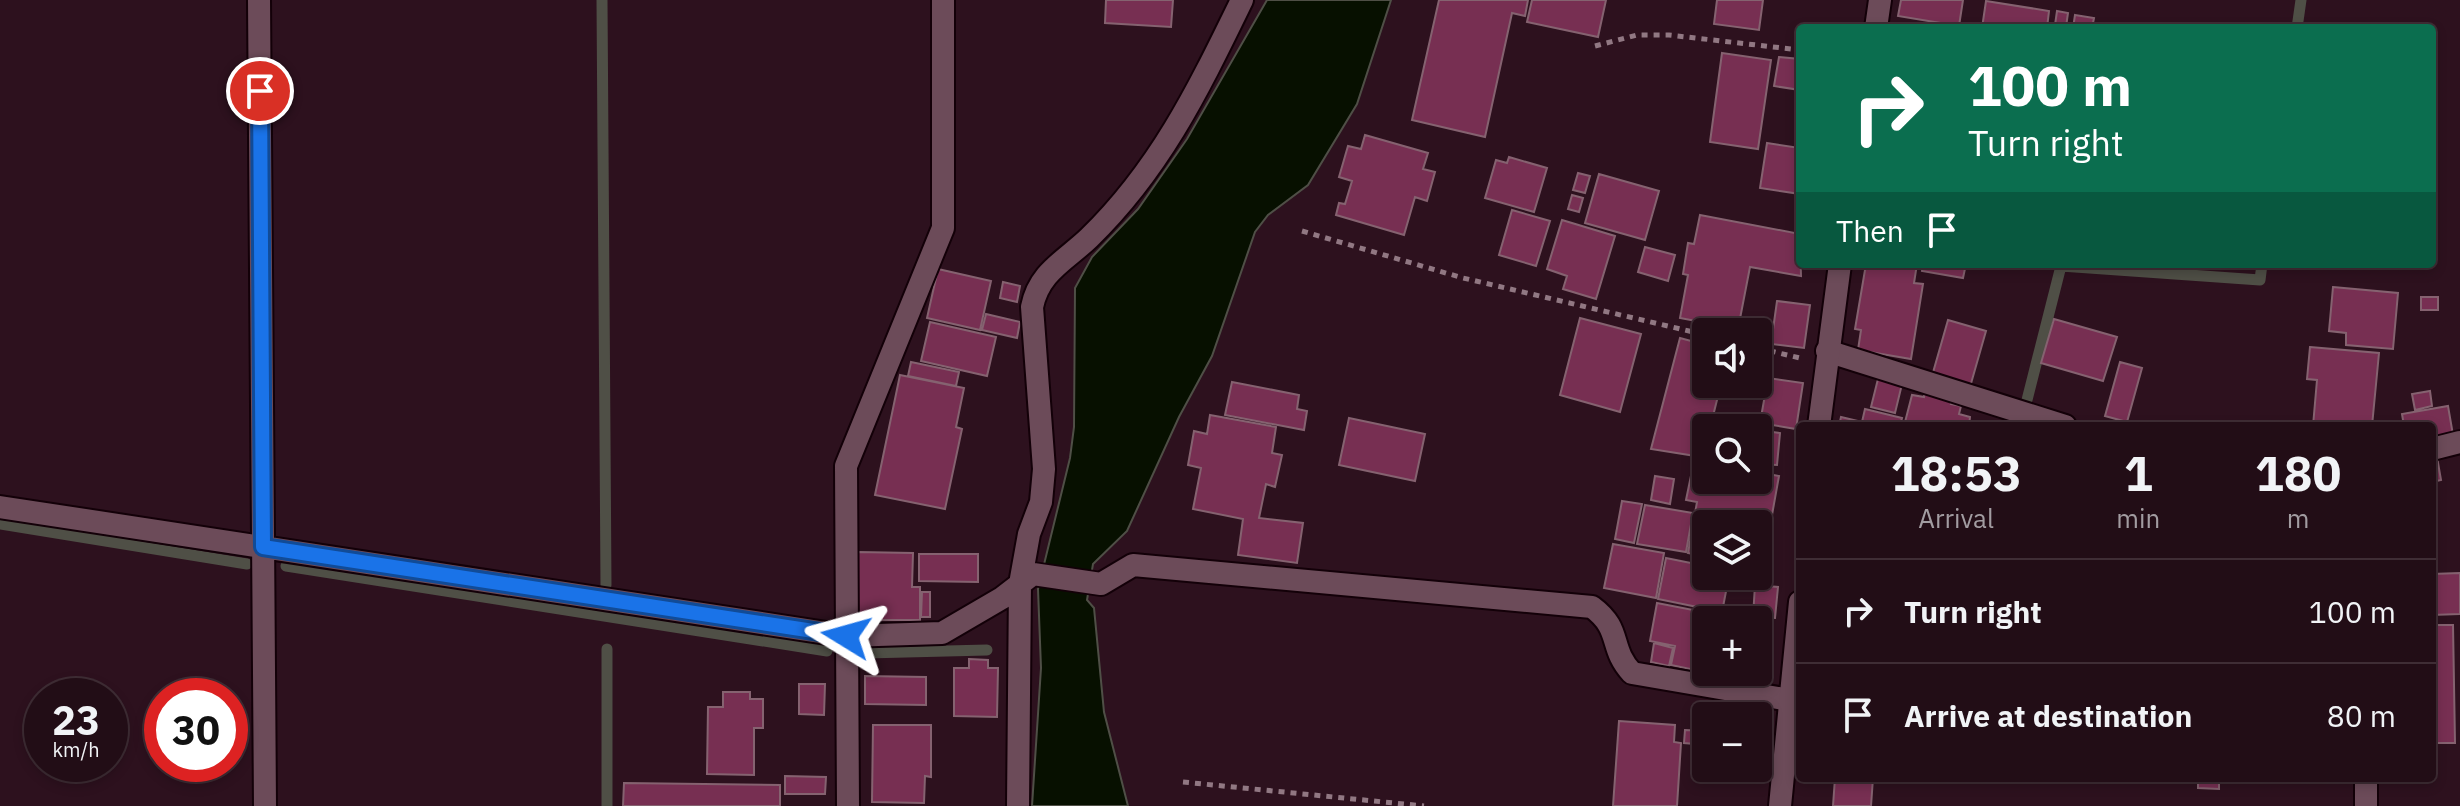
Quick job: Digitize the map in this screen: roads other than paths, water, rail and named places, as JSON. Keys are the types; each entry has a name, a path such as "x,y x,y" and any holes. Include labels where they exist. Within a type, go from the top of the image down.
{"street":[{"path":"259,0 265,806"},
{"path":"848,806 846,466 943,228 943,0"},
{"path":"1018,806 1029,534 1041,502 1044,469 1032,307 1036,290 1045,275 1089,238 1140,182 1196,97 1242,0"},
{"path":"1877,24 1880,0"},
{"path":"1819,422 1839,268"},
{"path":"1826,357 2051,422"},
{"path":"2436,448 2460,442"},
{"path":"0,507 846,636 942,633 1026,579 1101,584 1133,565 1592,607 1610,620 1620,660 1632,673 1790,700"},
{"path":"1780,806 1796,641"},
{"path":"2366,782 2366,806"}],"waterway":[{"path":"602,0 606,585"},
{"path":"2298,24 2301,0"},
{"path":"2027,400 2060,268"},
{"path":"2089,268 2260,280 2262,268"},
{"path":"0,524 247,564"},
{"path":"286,566 827,651"},
{"path":"607,649 607,806"},
{"path":"866,653 987,650"}]}
